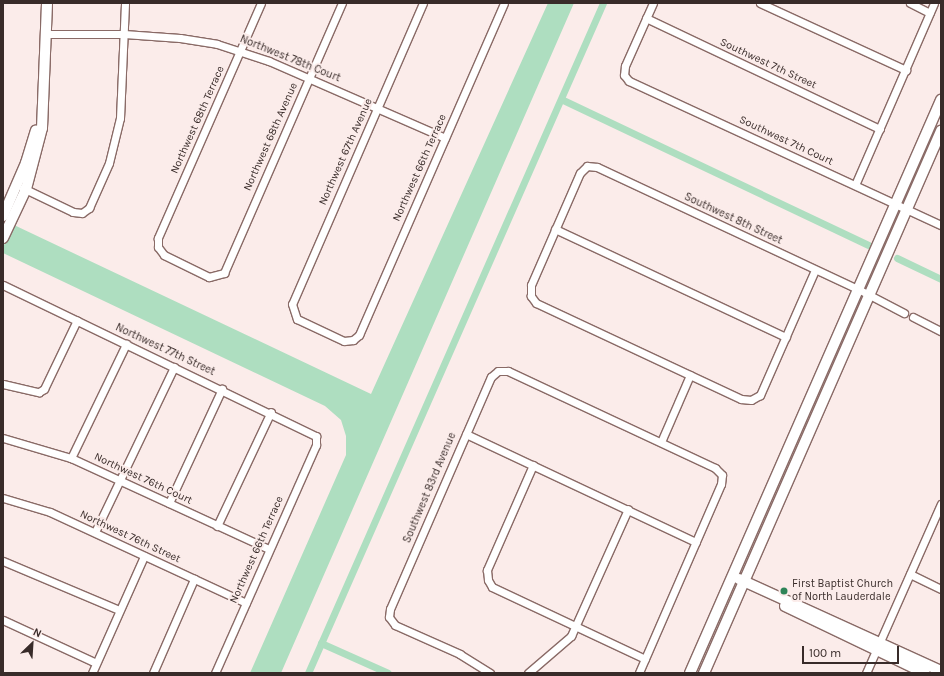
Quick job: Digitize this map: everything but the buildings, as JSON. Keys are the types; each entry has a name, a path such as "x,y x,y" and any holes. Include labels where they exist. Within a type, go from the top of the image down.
{"street":[{"path":"3,216 22,187 36,161 43,109 47,3"},
{"path":"22,187 73,212 82,213 89,208 98,191 115,143 120,118 125,3"},
{"name":"Northwest 68th Terrace","path":"218,276 209,277 164,256 158,247 158,238 261,3"},
{"name":"Northwest 68th Avenue","path":"218,276 224,273 342,3"},
{"name":"Northwest 67th Avenue","path":"354,340 344,341 297,319 292,311 292,304 423,3"},
{"name":"Northwest 66th Terrace","path":"354,340 359,335 504,3"},
{"path":"646,18 653,3"},
{"path":"760,3 906,70"},
{"path":"910,3 930,12"},
{"path":"855,185 934,3"},
{"name":"Southwest 7th Court","path":"646,18 625,66 624,75 629,80 941,225"},
{"name":"Southwest 7th Street","path":"646,18 880,129"},
{"name":"Northwest 78th Court","path":"46,34 124,34 180,38 240,50 378,107 445,138"},
{"path":"690,673 941,100"},
{"path":"704,673 941,131"},
{"name":"Southwest 8th Street","path":"555,229 580,173 587,166 597,167 858,289 904,313"},
{"path":"3,238 22,187"},
{"path":"786,337 555,229 531,285 531,296 536,303 741,399 751,400 760,395 786,337 815,270"},
{"name":"Northwest 77th Street","path":"3,285 271,412 316,436"},
{"path":"913,317 941,331"},
{"path":"3,384 39,392 44,389 77,320"},
{"path":"71,458 126,344"},
{"path":"95,532 174,367"},
{"name":"Southwest 83rd Avenue","path":"490,673 460,654 395,625 389,617 390,609 491,377 498,371 508,371 661,442"},
{"path":"639,673 721,484 722,476 714,468 661,442 690,375"},
{"path":"169,503 222,389"},
{"path":"217,526 271,412"},
{"path":"466,434 696,542"},
{"name":"Northwest 66th Terrace","path":"215,673 316,445 316,436"},
{"name":"Northwest 76th Court","path":"3,438 71,458 269,549"},
{"path":"533,465 487,570 488,580 492,587 576,628 645,659"},
{"name":"Northwest 76th Street","path":"3,498 50,512 246,603"},
{"path":"866,673 941,504"},
{"path":"528,673 571,636 576,628 628,510"},
{"path":"92,673 144,556"},
{"path":"3,561 120,610"},
{"path":"910,574 941,589"},
{"path":"731,578 744,582 878,646 926,673"},
{"path":"153,673 194,579"},
{"path":"3,620 96,663"},
{"path":"878,646 941,671"}],"shaded area":[{"path":"548,3 574,3 281,673 250,673 346,455 346,436 341,420 325,406 3,253 3,247 14,225 371,394"}],"waterway":[{"path":"308,673 603,3"},
{"path":"563,100 868,245"},
{"path":"897,258 941,279"},
{"path":"321,643 388,673"}],"place":[{"name":"First Baptist Church of North Lauderdale","path":"784,591"}]}
